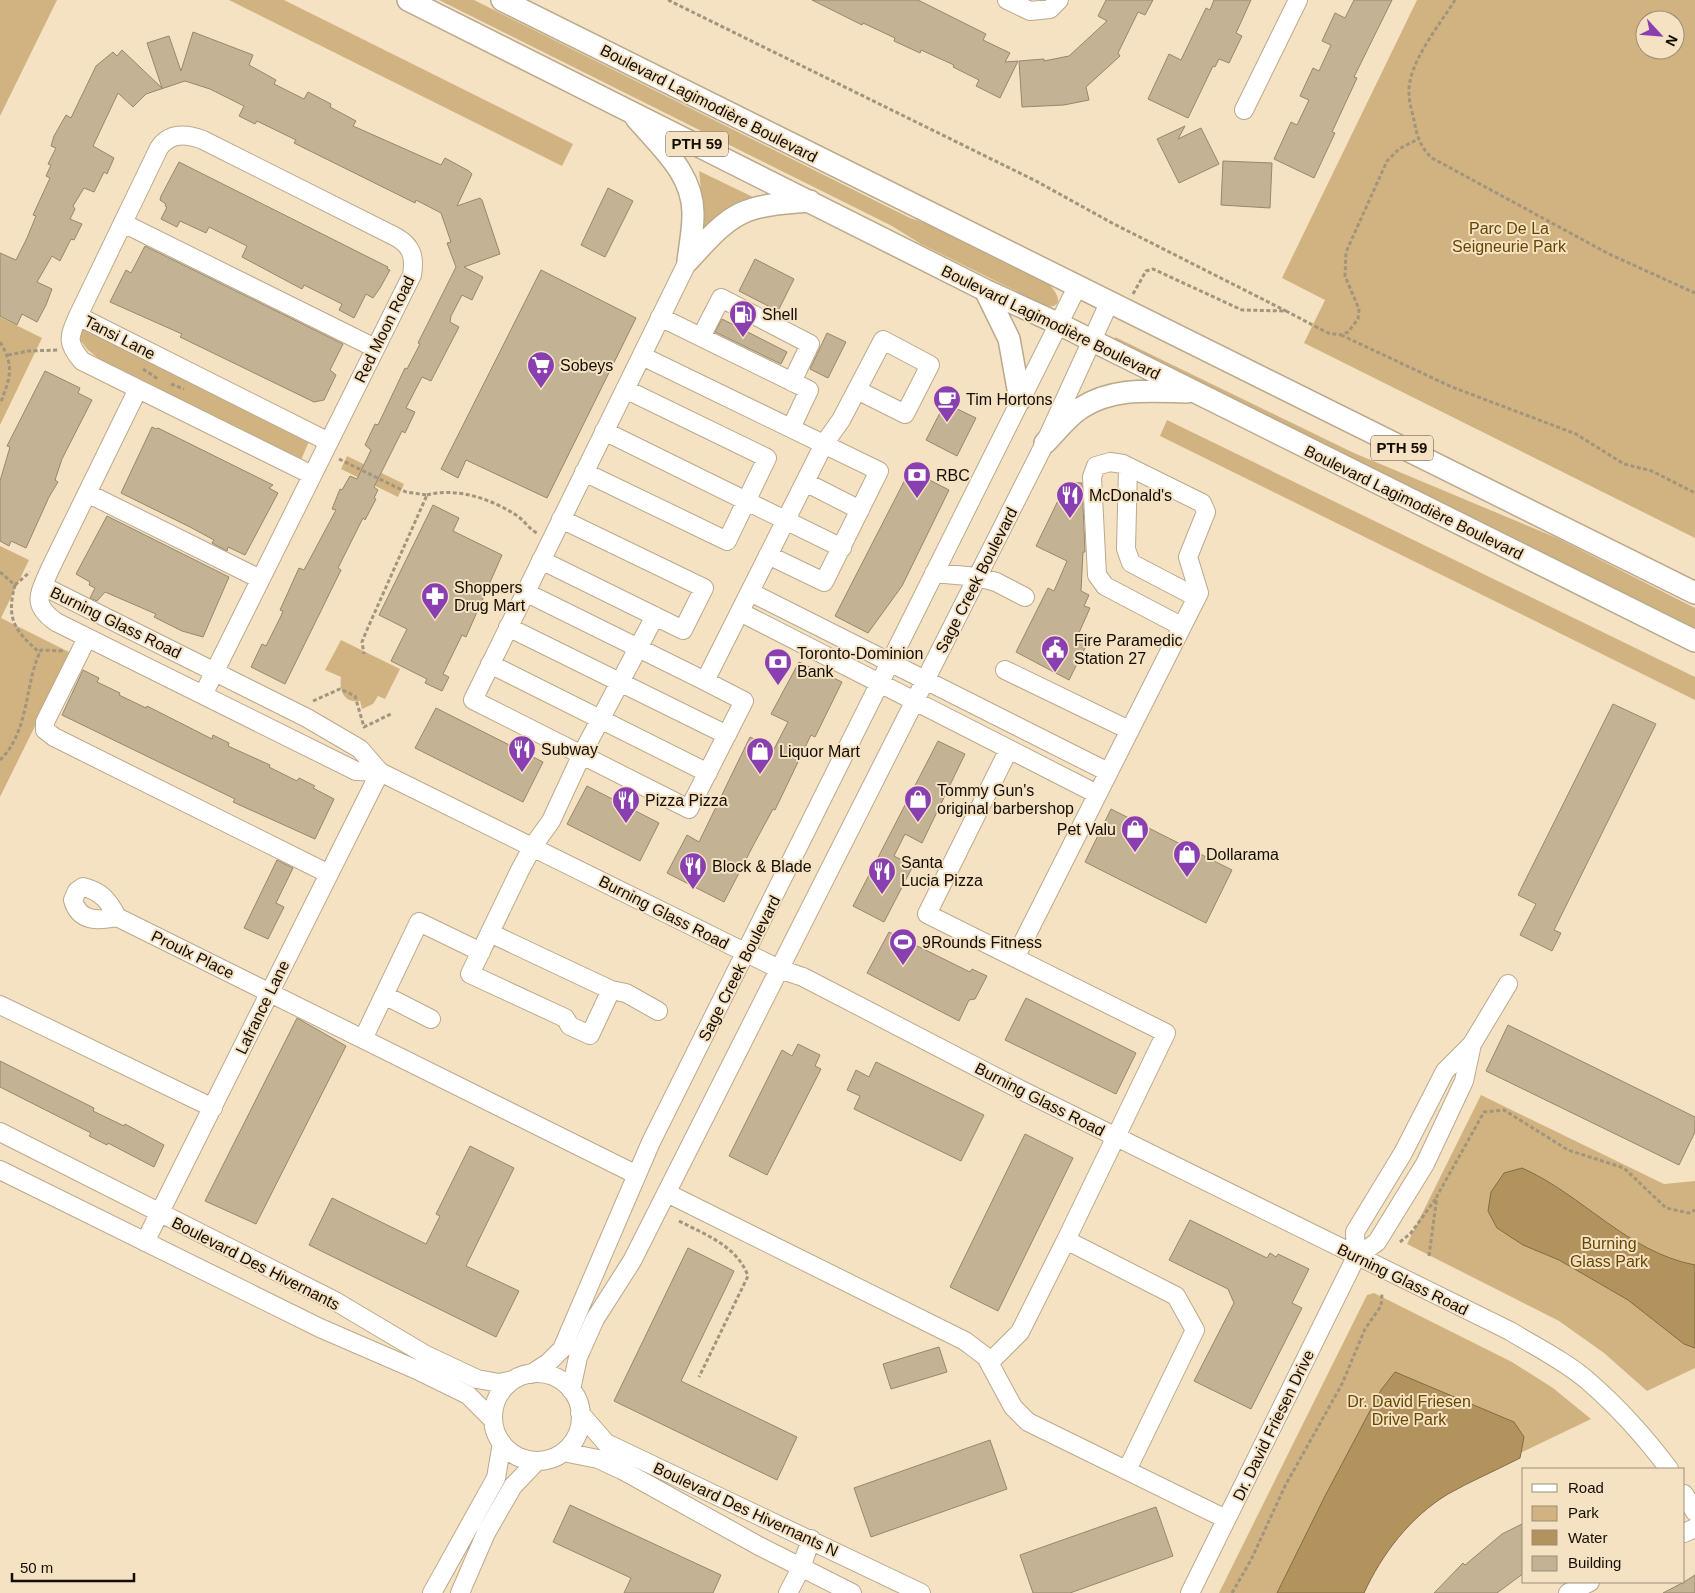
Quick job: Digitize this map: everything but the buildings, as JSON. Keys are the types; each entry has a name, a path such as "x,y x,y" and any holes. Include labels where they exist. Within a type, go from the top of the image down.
{"main road":[{"name":"Boulevard Lagimodière Boulevard","path":"408,0 985,290 1059,324 1695,641"},
{"name":"Boulevard Lagimodière Boulevard","path":"502,0 1695,593"},
{"path":"627,109 677,165 687,183 694,213 688,260"},
{"path":"688,260 721,225 739,213 767,204 810,201"},
{"path":"985,290 1009,339 1020,400"},
{"path":"1045,444 1080,408 1109,394 1143,391 1194,392"}],"street":[{"path":"1007,0 1030,11 1050,9 1060,0"},
{"path":"1244,110 1298,0"},
{"name":"Red Moon Road","path":"78,316 164,142 175,136 184,135 203,140 396,237 412,250 414,261 412,275 203,695"},
{"path":"123,223 375,348"},
{"path":"526,592 744,701 689,809 473,700 688,260"},
{"name":"Sage Creek Boulevard","path":"531,1374 548,1363 562,1349 651,1142 747,953 879,683 1077,287"},
{"path":"701,337 721,298 810,344 792,382"},
{"name":"Sage Creek Boulevard","path":"571,1390 578,1357 588,1334 632,1261 667,1192 674,1174 915,703 1045,444 1090,341 1117,307"},
{"name":"Tansi Lane","path":"312,475 82,360 71,348 70,335 78,316 326,447"},
{"path":"660,317 809,390 791,428"},
{"path":"642,356 879,471 824,582 768,556"},
{"path":"43,586 138,388"},
{"path":"584,472 727,541 747,501 768,458 625,389"},
{"path":"705,681 824,444 841,420 857,390"},
{"path":"604,432 842,548"},
{"path":"1015,958 1199,593 1188,557 1206,512 1202,503 1128,467 1110,462 1096,466 1092,477 1097,575 1105,586 1181,626"},
{"path":"1128,467 1126,550 1131,563 1196,597"},
{"path":"805,482 860,510"},
{"path":"88,493 260,579"},
{"path":"541,560 683,630 704,588 561,519"},
{"path":"934,573 978,577 996,582 1026,597"},
{"name":"Burning Glass Road","path":"380,772 356,771 203,695 83,645 44,613 38,601 43,586 307,718 360,749 380,772 779,969 803,977 1117,1138 1510,1331 1551,1355 1587,1380 1627,1418 1667,1468"},
{"path":"750,592 1108,772"},
{"path":"740,612 915,703 1097,794"},
{"path":"612,990 590,1035 570,1026 565,1018 470,974 533,846 551,821 582,754 655,616"},
{"path":"508,626 727,735"},
{"path":"83,645 45,722 45,730 54,737 329,874"},
{"path":"490,664 708,773"},
{"path":"1005,670 1129,730"},
{"path":"989,1363 1020,1332 1117,1138 1128,1107 1166,1033 927,914 1009,749"},
{"name":"Lafrance Lane","path":"145,1242 380,772"},
{"name":"Proulx Place","path":"117,917 637,1175"},
{"path":"363,1039 419,922 481,952"},
{"path":"490,933 612,990 626,993 658,1011"},
{"path":"1356,1257 1356,1232 1403,1154 1445,1072 1472,1044 1508,984"},
{"path":"384,995 432,1019"},
{"path":"0,1005 213,1108"},
{"path":"1356,1257 1378,1242 1425,1164 1464,1081 1472,1044"},
{"name":"Boulevard Des Hivernants","path":"0,1132 335,1301 426,1354 477,1379 499,1383 513,1380"},
{"name":"Boulevard Des Hivernants","path":"0,1170 320,1328 417,1370 468,1395 493,1420"},
{"path":"667,1192 965,1341 986,1357 1013,1407 1028,1422 1226,1519"},
{"path":"1066,1240 1176,1296 1195,1330 1127,1470"},
{"name":"Dr. David Friesen Drive","path":"1190,1593 1356,1257"},
{"path":"531,1374 558,1379 571,1390 577,1401 580,1414 574,1439 563,1452 555,1457 537,1461 521,1458 502,1443 496,1432 493,1420 496,1402 506,1386 513,1380 531,1374"},
{"name":"Boulevard Des Hivernants N","path":"580,1414 606,1443 921,1593"},
{"path":"432,1593 496,1478 502,1443"},
{"name":"Boulevard Des Hivernants N","path":"563,1452 598,1459 622,1470 801,1568 852,1593"},
{"path":"460,1593 486,1533 513,1486 537,1461"},
{"path":"1685,1496 1695,1512"},
{"path":"788,1593 801,1568 811,1539"},
{"path":"1568,1593 1588,1583"}],"path":[{"path":"668,0 1036,181 1112,223 1328,333 1340,335 1452,387 1576,434 1624,464 1652,471 1695,493"},
{"path":"1455,0 1429,41 1411,76 1409,92 1418,139 1423,149 1432,158 1609,254 1695,293"},
{"path":"1340,335 1353,328 1359,309 1345,276 1346,252 1387,161 1400,149 1418,139"},
{"path":"1117,307 1146,271 1153,269 1242,310 1286,311"},
{"path":"0,342 8,355 10,379 0,404"},
{"path":"8,355 71,348"},
{"path":"326,447 406,492 427,495 436,492 475,495 518,516 532,530 550,541"},
{"path":"364,654 362,642 427,495"},
{"path":"0,572 15,584 10,604 12,620 21,636 40,653"},
{"path":"0,760 21,726 28,686 41,650 83,645"},
{"path":"313,701 340,689 350,694 358,701 364,727 391,714"},
{"path":"1400,1242 1411,1233 1437,1196 1484,1112 1504,1110 1568,1150 1624,1168 1666,1208 1689,1213 1695,1210"},
{"path":"1429,1256 1437,1196"},
{"path":"679,1221 723,1243 743,1263 748,1276 699,1377"},
{"path":"1232,1593 1251,1560 1285,1486 1342,1384 1365,1329 1381,1306 1382,1294"}],"green space":[{"path":"0,0 57,0 0,116"},
{"path":"229,0 284,0 573,144 562,166"},
{"path":"439,0 474,0 910,218 928,224 1047,282 1058,297 1057,304 1048,307 921,244 892,226"},
{"name":"Parc De La Seigneurie Park","path":"1417,0 1695,0 1695,538 1304,343 1325,300 1282,278"},
{"path":"699,171 753,197 722,211 701,234 703,209"},
{"path":"0,317 42,338 0,425"},
{"path":"83,328 310,439 301,460 100,360 87,349 78,337"},
{"path":"1115,337 1354,453 1557,538 1695,608 1695,628 1116,342"},
{"path":"1167,420 1695,677 1695,700 1160,436"},
{"path":"347,456 404,484 398,497 341,469"},
{"path":"0,546 29,560 1,618 71,653 0,797"},
{"path":"341,640 400,669 385,699 378,696 373,704 362,709 360,701 350,700 344,695 341,687 341,677 325,670"},
{"name":"Burning Glass Park","path":"1481,1095 1664,1184 1695,1181 1695,1368 1647,1391 1604,1353 1559,1321 1407,1244"},
{"name":"Dr. David Friesen Drive Park","path":"1374,1293 1512,1362 1553,1388 1591,1419 1466,1479 1397,1532 1359,1593 1219,1593 1367,1295"}],"water":[{"path":"1522,1168 1544,1179 1626,1236 1671,1258 1695,1265 1695,1348 1684,1344 1628,1300 1559,1260 1523,1245 1497,1228 1488,1211 1491,1192 1504,1173"},
{"path":"1395,1372 1514,1422 1524,1437 1520,1458 1448,1494 1421,1514 1409,1525 1388,1551 1364,1593 1277,1593 1381,1390"}],"place":[{"name":"Shell","path":"743,338"},
{"name":"Sobeys","path":"541,389"},
{"name":"Tim Hortons","path":"947,423"},
{"name":"RBC","path":"917,499"},
{"name":"McDonald's","path":"1070,519"},
{"name":"Shoppers Drug Mart","path":"435,620"},
{"name":"Fire Paramedic Station 27","path":"1055,673"},
{"name":"Toronto-Dominion Bank","path":"778,686"},
{"name":"Subway","path":"522,773"},
{"name":"Liquor Mart","path":"760,775"},
{"name":"Tommy Gun's original barbershop","path":"918,823"},
{"name":"Pizza Pizza","path":"626,824"},
{"name":"Pet Valu","path":"1135,853"},
{"name":"Dollarama","path":"1187,878"},
{"name":"Block & Blade","path":"693,890"},
{"name":"Santa Lucia Pizza","path":"882,895"},
{"name":"9Rounds Fitness","path":"903,966"}]}
